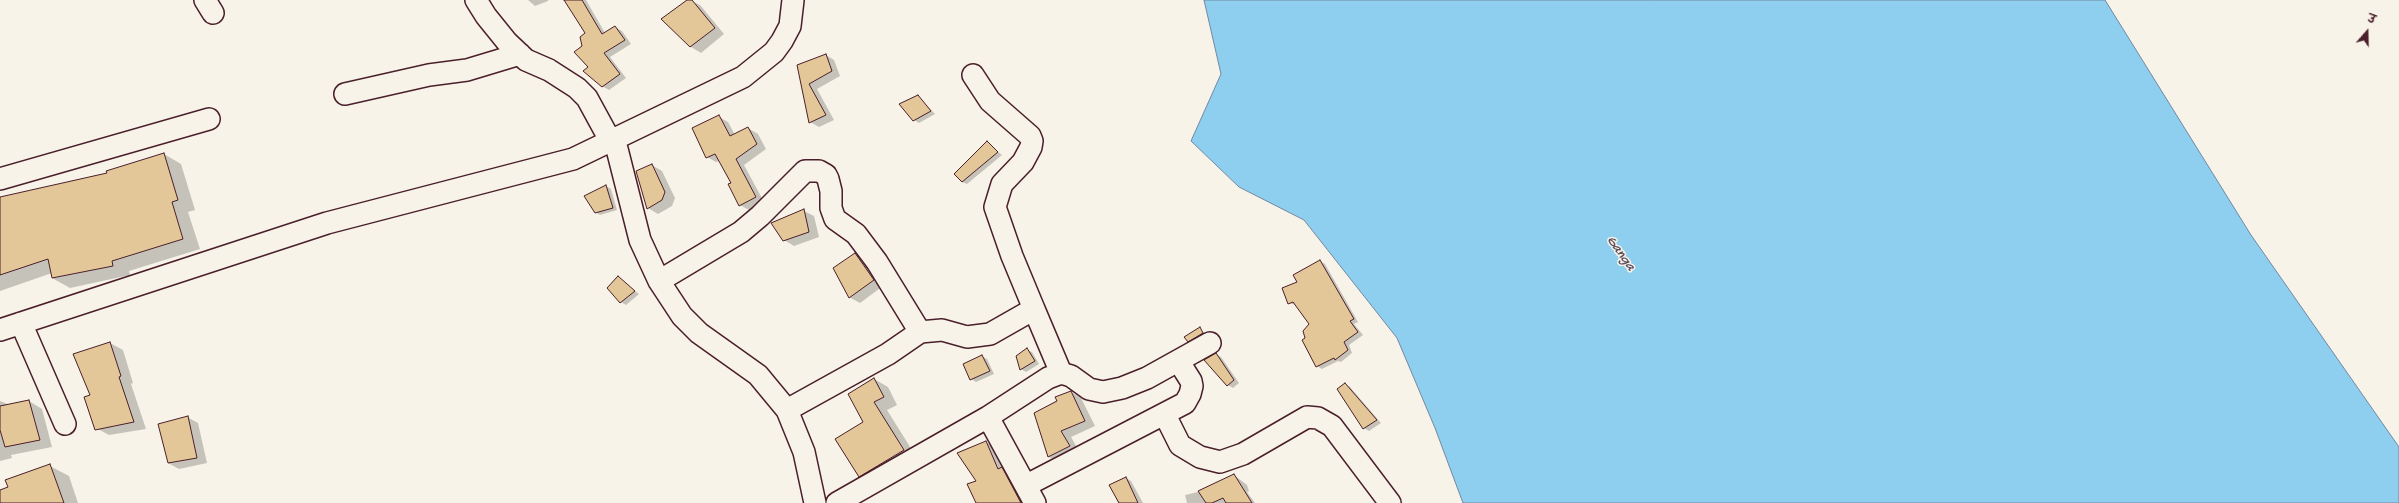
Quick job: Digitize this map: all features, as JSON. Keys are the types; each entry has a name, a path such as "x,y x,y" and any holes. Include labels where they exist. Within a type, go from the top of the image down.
{"street":[{"path":"476,0 502,37 526,60 549,70 577,88 587,98 612,142 640,240 659,281 682,316 699,333 758,375 787,410 804,452 815,503"},
{"path":"0,330 327,223 573,159 612,142 743,77 774,52 782,41 790,26 793,0"},
{"path":"345,94 429,75 467,70 520,54"},
{"path":"973,75 990,101 1000,113 1030,136 1032,141 1031,148 1023,162 1002,184 995,207 1012,256 1061,373"},
{"path":"0,179 209,119"},
{"path":"659,281 741,232 760,216 805,172 820,171 826,175 828,179 831,191 831,208 835,219 856,234 873,256 920,332"},
{"path":"787,410 888,354 920,332 942,330 967,337 990,334 1034,309"},
{"path":"21,323 65,424"},
{"path":"837,503 988,417 1048,378 1061,373 1071,376 1089,389 1103,392 1122,388 1179,362 1210,343"},
{"path":"988,417 1031,494 1185,403 1190,394 1190,381 1179,362"},
{"path":"1165,415 1180,446 1200,457 1220,462 1243,454 1307,417 1318,418 1332,426 1390,503"}],"water":[{"name":"Ganga","path":"1204,0 2105,0 2251,235 2399,447 2399,503 1463,503 1435,428 1397,338 1304,220 1239,187 1191,141 1221,74"}],"building":[{"path":"564,0 582,0 602,34 615,26 625,40 604,53 620,74 602,87 583,71 588,67 574,52 582,46 580,37 585,33"},
{"path":"687,0 692,0 715,28 690,47 661,19"},
{"path":"826,54 832,71 809,84 826,115 809,123 797,65"},
{"path":"918,95 931,111 913,121 899,104"},
{"path":"719,115 730,136 748,127 757,144 736,159 756,197 739,206 728,184 731,183 715,154 706,158 692,128"},
{"path":"987,141 998,152 962,182 954,174"},
{"path":"164,153 178,200 172,202 183,239 112,261 113,266 52,278 48,259 0,275 0,197 107,173 106,171"},
{"path":"652,164 665,192 662,200 647,209 636,171"},
{"path":"606,185 613,208 595,213 584,196"},
{"path":"804,209 809,232 783,241 771,223"},
{"path":"855,253 874,280 849,298 833,268"},
{"path":"1320,260 1354,319 1350,321 1358,332 1344,342 1348,350 1335,360 1334,358 1316,367 1302,340 1305,338 1303,331 1309,324 1293,302 1288,304 1282,288 1297,282 1293,275"},
{"path":"618,276 635,291 620,303 607,288"},
{"path":"1200,327 1203,333 1188,342 1184,337"},
{"path":"110,342 121,376 119,377 134,422 95,430 84,397 90,395 73,354"},
{"path":"1027,348 1035,361 1020,370 1016,356"},
{"path":"1216,353 1234,380 1227,386 1204,360"},
{"path":"982,355 990,371 970,380 963,364"},
{"path":"874,378 884,397 874,402 904,450 859,477 835,439 863,422 848,394"},
{"path":"1345,383 1377,420 1363,429 1337,389"},
{"path":"1071,391 1085,421 1061,431 1070,446 1048,457 1034,413 1057,401 1055,397"},
{"path":"29,400 40,440 5,447 0,430 0,406"},
{"path":"188,416 197,458 168,463 158,424"},
{"path":"986,441 998,469 1002,467 1021,503 976,503 967,484 976,481 957,453"},
{"path":"50,464 64,503 0,503 0,490 8,487 5,480"},
{"path":"1234,474 1252,503 1226,503 1223,498 1212,503 1206,503 1198,491"},
{"path":"1126,477 1138,503 1119,503 1109,485"}]}
